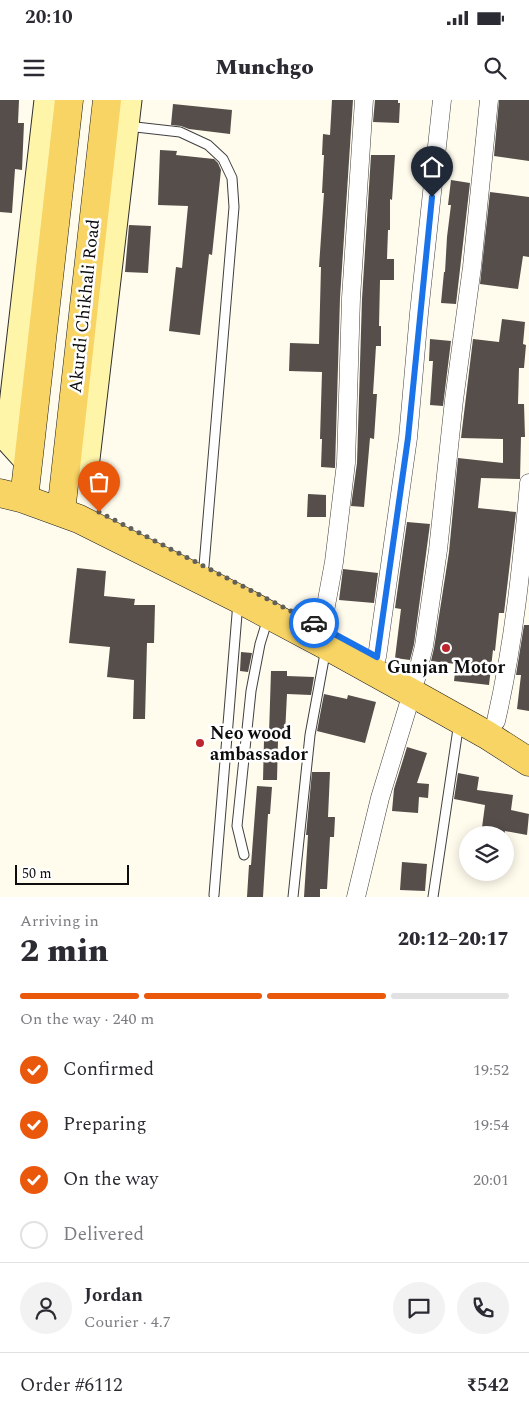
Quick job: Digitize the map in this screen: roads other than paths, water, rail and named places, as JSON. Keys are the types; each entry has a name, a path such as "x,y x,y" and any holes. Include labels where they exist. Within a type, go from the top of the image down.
{"main road":[{"path":"69,100 16,481 63,494 82,503 204,566 414,686 496,721 529,740"},
{"name":"Akurdi Chikhali Road","path":"63,494 107,100"},
{"path":"63,494 79,519 269,616 377,657 460,720 529,762"}],"street":[{"path":"16,481 8,440 47,100"},
{"path":"63,494 87,460 129,100"},
{"path":"324,636 346,463 351,298 364,100"},
{"path":"377,657 408,438 419,313 442,100"},
{"path":"356,897 380,798 414,686 424,646 438,550 454,400 472,267 489,100"},
{"path":"496,721 511,642 522,560 529,483"}],"lane":[{"path":"126,126 180,132 208,145 223,159 232,178 234,207 204,566"},
{"path":"214,895 238,599"},
{"path":"244,856 237,826 251,691 260,644 269,616"},
{"path":"293,897 310,736 324,636"},
{"path":"433,897 460,720"}],"place":[{"name":"Gunjan Motor","path":"446,648"},
{"name":"Neo wood ambassador","path":"200,743"}]}
